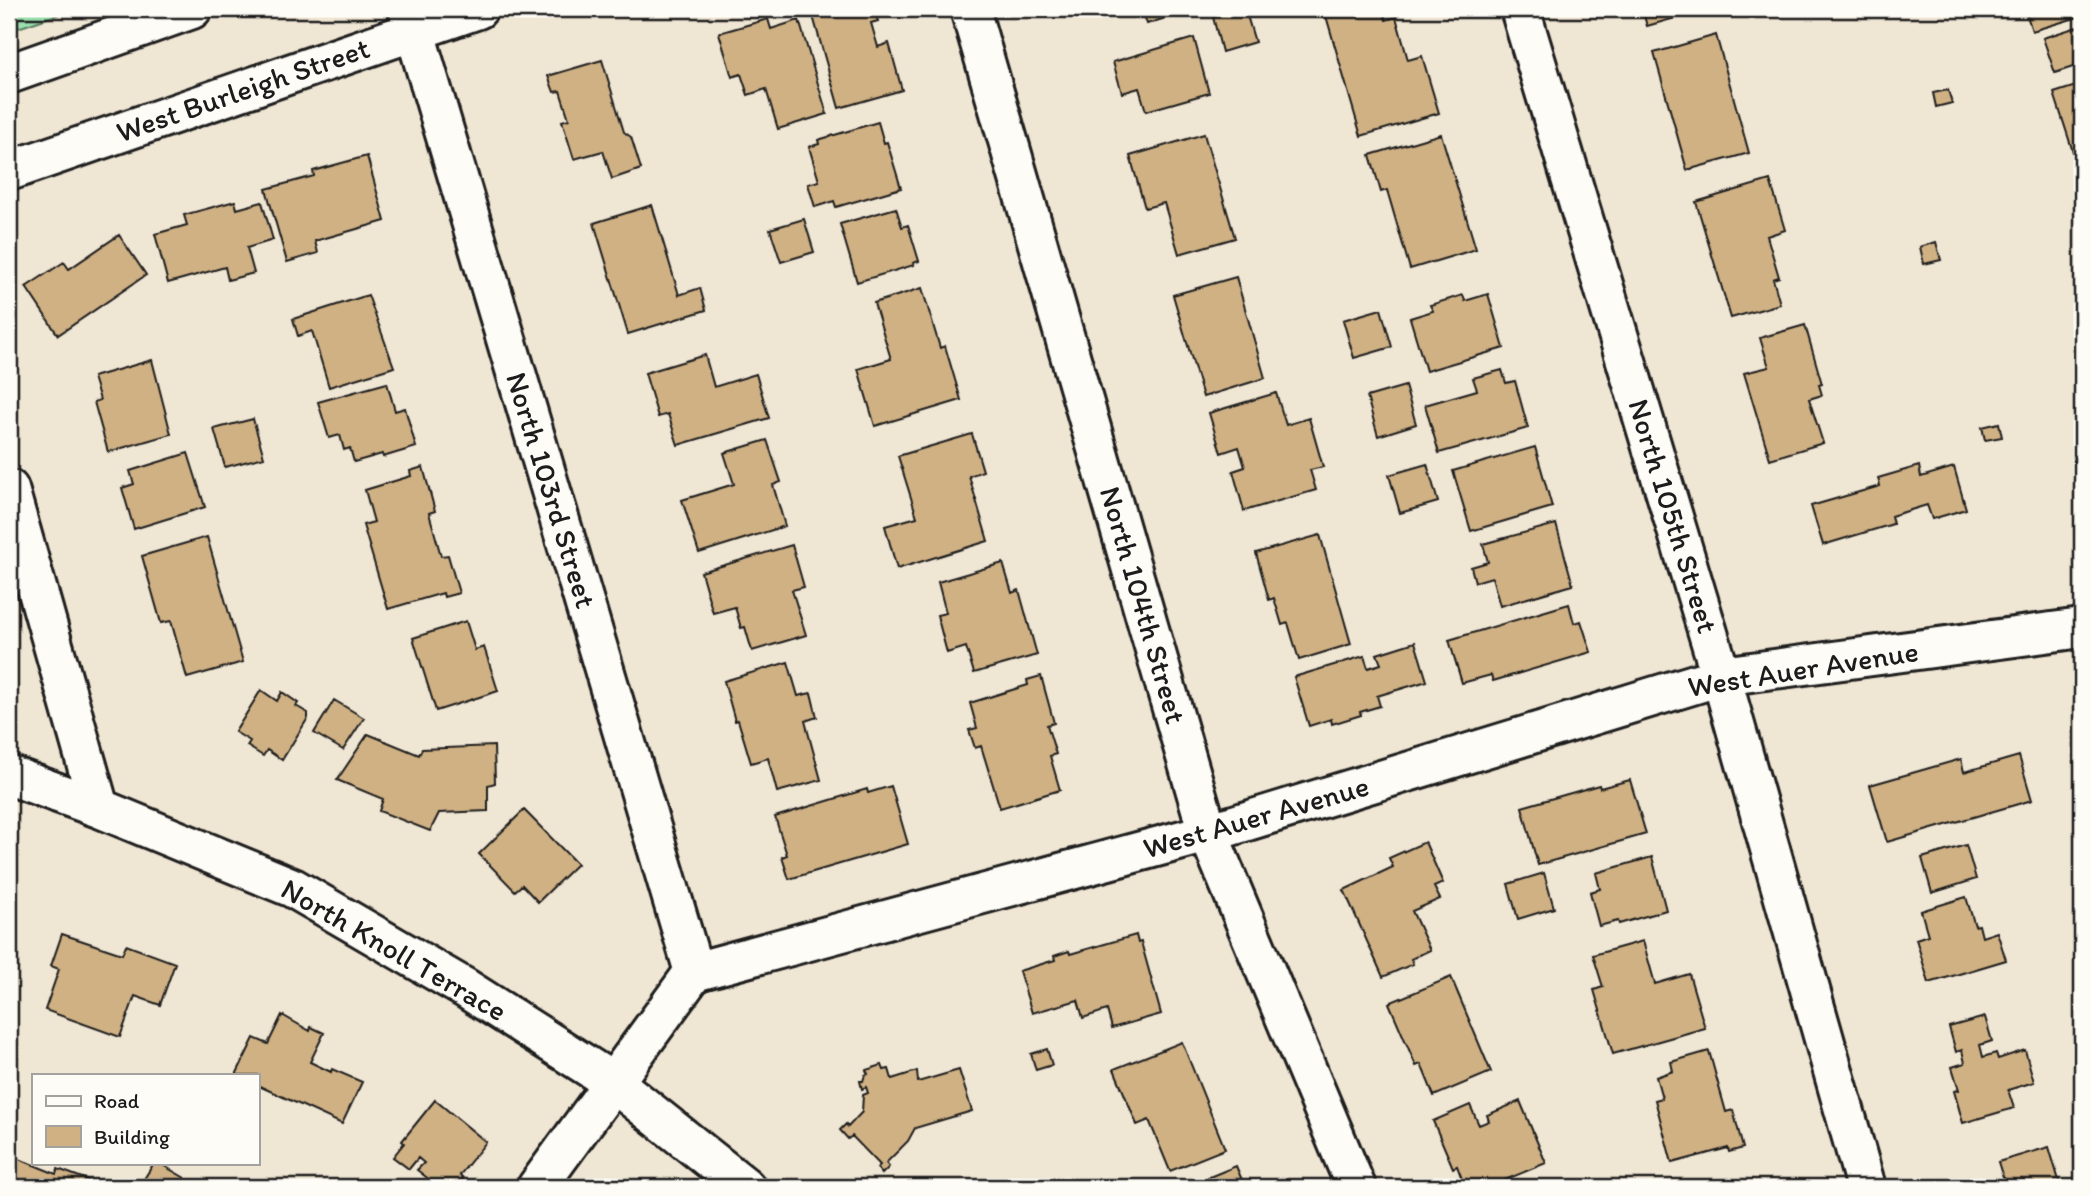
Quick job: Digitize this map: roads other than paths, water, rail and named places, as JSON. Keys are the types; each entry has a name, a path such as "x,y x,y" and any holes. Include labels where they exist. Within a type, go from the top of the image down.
{"street":[{"path":"9,74 192,9"},
{"name":"West Burleigh Street","path":"9,171 411,20 478,9"},
{"name":"North 104th Street","path":"971,9 1208,833 1356,1187"},
{"name":"North 105th Street","path":"1520,9 1721,676 1866,1187"},
{"name":"North 103rd Street","path":"411,20 694,972"},
{"path":"9,489 99,808"},
{"name":"West Auer Avenue","path":"694,972 1208,833 1721,676 2082,628"},
{"name":"North Knoll Terrace","path":"9,775 99,808 293,888 465,988 614,1083 745,1187"},
{"path":"537,1187 694,972"}]}
